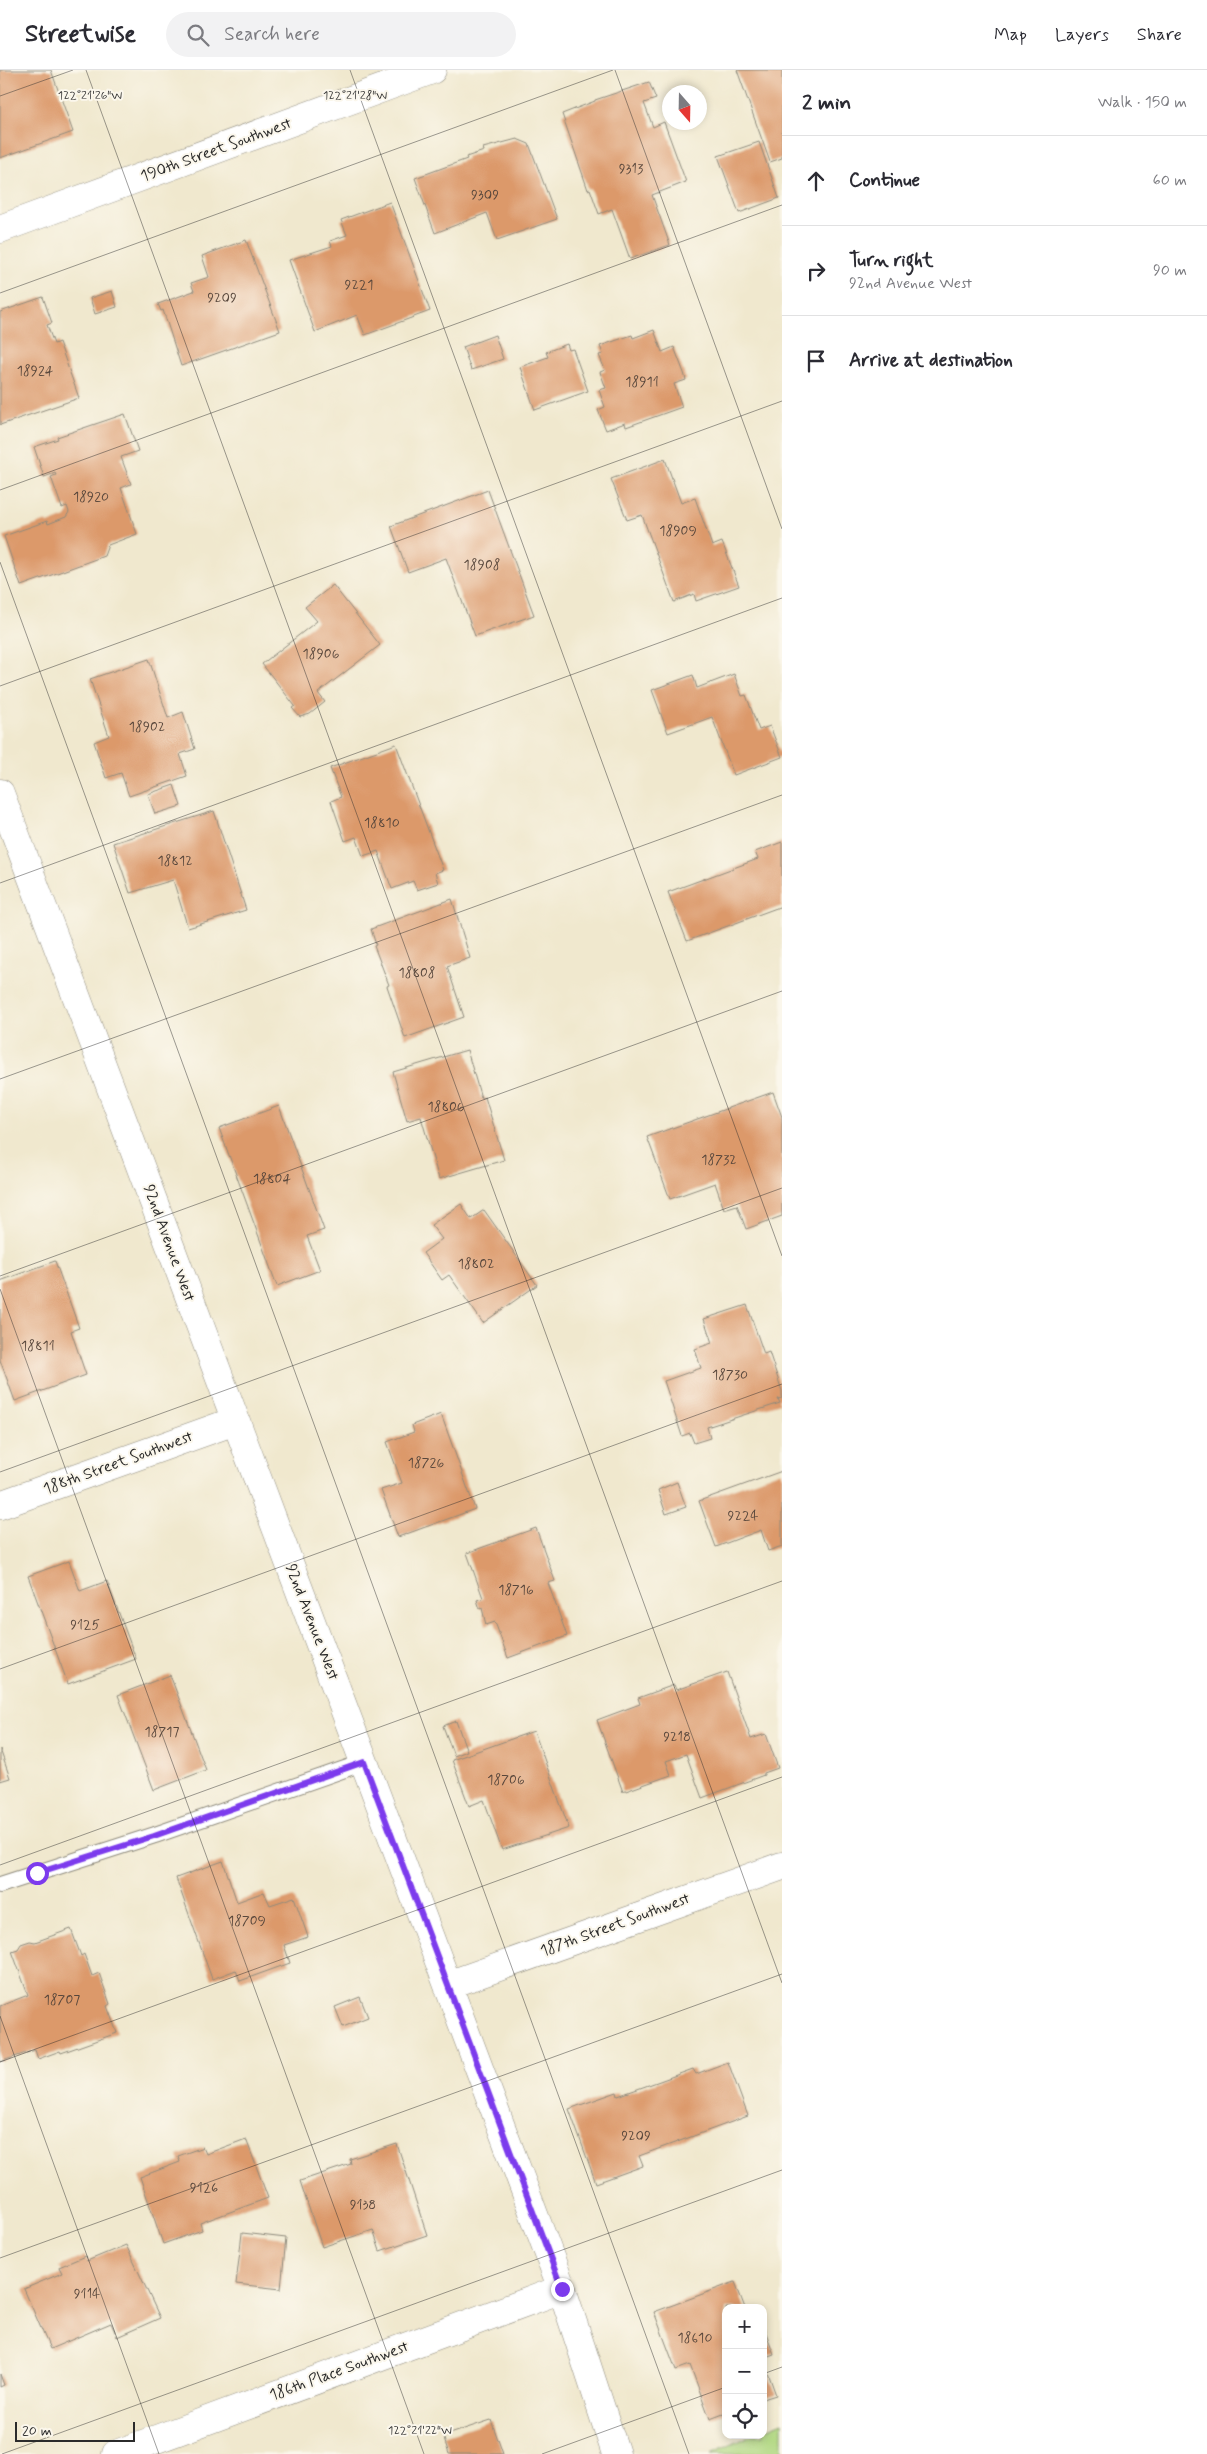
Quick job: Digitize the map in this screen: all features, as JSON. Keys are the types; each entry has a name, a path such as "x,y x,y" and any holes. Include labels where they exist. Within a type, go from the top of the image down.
{"street":[{"name":"190th Street Southwest","path":"0,229 432,70"},
{"name":"92nd Avenue West","path":"0,793 562,2289 616,2454"},
{"name":"188th Street Southwest","path":"0,1504 235,1421"},
{"name":"187th Street Southwest","path":"448,1985 782,1866"},
{"name":"186th Place Southwest","path":"116,2454 562,2289"}],"lane":[{"path":"0,1885 154,1836 364,1762"}],"green space":[{"path":"782,2422 782,2454 711,2454 743,2439 767,2439 767,2428"}],"building":[{"path":"0,70 51,70 73,132 0,158"},
{"path":"737,70 782,70 782,158 770,162"},
{"path":"649,82 656,99 644,103 653,127 662,123 662,130 667,130 686,182 652,195 670,245 630,259 612,209 599,214 590,189 588,190 562,114 595,100"},
{"path":"517,139 529,144 557,219 497,240 487,213 435,233 415,178 467,159 466,157 484,151 483,148"},
{"path":"759,142 779,198 739,213 718,156"},
{"path":"390,202 430,311 365,335 357,315 315,332 289,260 332,246 330,241 347,235 341,220"},
{"path":"246,240 280,331 181,366 163,310 161,311 158,304 194,291 191,283 209,277 202,256"},
{"path":"112,291 117,307 95,314 90,298"},
{"path":"43,297 52,323 47,325 54,344 59,342 79,398 0,425 0,312"},
{"path":"654,330 662,352 674,347 684,373 686,380 674,384 682,407 626,427 625,423 606,430 598,410 605,407 599,390 606,388 600,372 605,370 599,355 603,354 600,346 632,335 633,338"},
{"path":"495,335 503,359 471,370 463,347"},
{"path":"567,344 569,350 573,349 588,391 535,410 520,367 548,357 546,352"},
{"path":"125,414 138,451 121,457 131,484 121,488 137,534 108,545 104,556 21,586 4,536 47,521 48,524 66,517 69,512 67,506 62,508 51,477 56,475 55,473 44,477 34,447 58,439 57,437"},
{"path":"665,459 681,503 695,498 712,546 722,542 739,586 696,601 694,594 674,602 642,515 627,520 611,479"},
{"path":"488,490 534,615 475,636 446,558 408,572 391,526"},
{"path":"333,585 380,645 318,693 325,702 310,714 300,717 292,708 295,706 262,664 317,621 305,607"},
{"path":"149,659 168,718 183,712 195,749 180,754 187,776 129,796 121,773 106,778 94,742 109,736 90,679"},
{"path":"734,674 742,696 746,695 759,730 770,726 782,757 734,775 712,717 668,733 652,690 693,675 697,688"},
{"path":"396,744 443,870 435,873 438,883 417,890 413,881 392,889 378,851 363,856 356,837 345,841 331,801 341,797 330,768"},
{"path":"174,785 181,806 155,814 148,794"},
{"path":"214,811 246,910 188,928 173,880 130,893 113,843"},
{"path":"782,842 782,906 687,941 668,892 758,859 755,852"},
{"path":"452,899 470,958 447,966 464,1017 405,1038 387,986 389,985 374,946 376,945 371,929"},
{"path":"467,1050 481,1098 485,1097 504,1160 439,1179 421,1117 407,1121 393,1072"},
{"path":"773,1092 782,1117 782,1216 746,1229 737,1205 724,1209 715,1183 670,1199 647,1137"},
{"path":"279,1106 324,1230 307,1236 320,1270 277,1286 219,1128"},
{"path":"461,1204 471,1219 484,1210 537,1285 483,1323 449,1275 442,1280 423,1253 442,1239 431,1225"},
{"path":"55,1261 79,1328 71,1331 86,1375 15,1401 0,1360 0,1281"},
{"path":"747,1305 764,1354 769,1352 782,1391 782,1398 778,1399 780,1403 707,1427 710,1438 694,1443 690,1433 682,1436 664,1381 701,1368 695,1349 712,1343 704,1319"},
{"path":"441,1414 475,1509 398,1537 381,1490 402,1483 387,1442 414,1432 412,1425"},
{"path":"782,1471 782,1546 768,1551 761,1530 716,1547 699,1501"},
{"path":"677,1482 686,1507 666,1514 658,1490"},
{"path":"536,1528 555,1581 548,1583 567,1636 508,1658 495,1622 486,1625 482,1608 480,1609 477,1600 483,1598 467,1553"},
{"path":"69,1561 80,1591 107,1581 136,1659 68,1684 28,1576"},
{"path":"727,1672 751,1739 766,1734 778,1768 702,1798 686,1754 666,1761 671,1775 623,1792 597,1720 640,1704 638,1698 674,1685 676,1690"},
{"path":"170,1675 206,1770 154,1790 118,1695"},
{"path":"456,1721 467,1751 454,1756 443,1726"},
{"path":"534,1731 569,1828 502,1850 484,1800 469,1806 452,1760"},
{"path":"0,1749 10,1778 0,1781"},
{"path":"223,1861 237,1902 264,1892 270,1905 294,1897 308,1937 284,1945 290,1963 240,1981 236,1970 212,1979 176,1878"},
{"path":"71,1929 81,1956 84,1954 92,1976 99,1973 110,2004 107,2006 117,2033 38,2059 35,2050 0,2062 0,2006 28,1995 12,1951 18,1949 21,1944 30,1941 35,1942"},
{"path":"360,1997 368,2017 343,2027 335,2007"},
{"path":"728,2062 748,2116 639,2156 643,2166 596,2183 569,2109 617,2092 618,2096 693,2069 696,2074"},
{"path":"246,2139 268,2198 200,2223 202,2230 163,2244 140,2177 180,2162 178,2156 203,2147 206,2154"},
{"path":"397,2144 427,2235 380,2251 373,2230 322,2247 300,2181 351,2164 350,2159"},
{"path":"242,2233 286,2238 281,2289 236,2284"},
{"path":"126,2245 160,2318 117,2337 111,2323 50,2349 24,2289 62,2273 59,2267 85,2256 87,2261"},
{"path":"735,2282 743,2304 722,2304 722,2414 710,2419 690,2365 676,2370 654,2312"},
{"path":"767,2336 774,2354 767,2357"},
{"path":"767,2370 776,2395 767,2398"},
{"path":"0,2374 4,2385 0,2387"},
{"path":"491,2420 503,2454 449,2454 443,2436"}],"route":[{"path":"37,1873 154,1836 364,1762 562,2289"}]}
